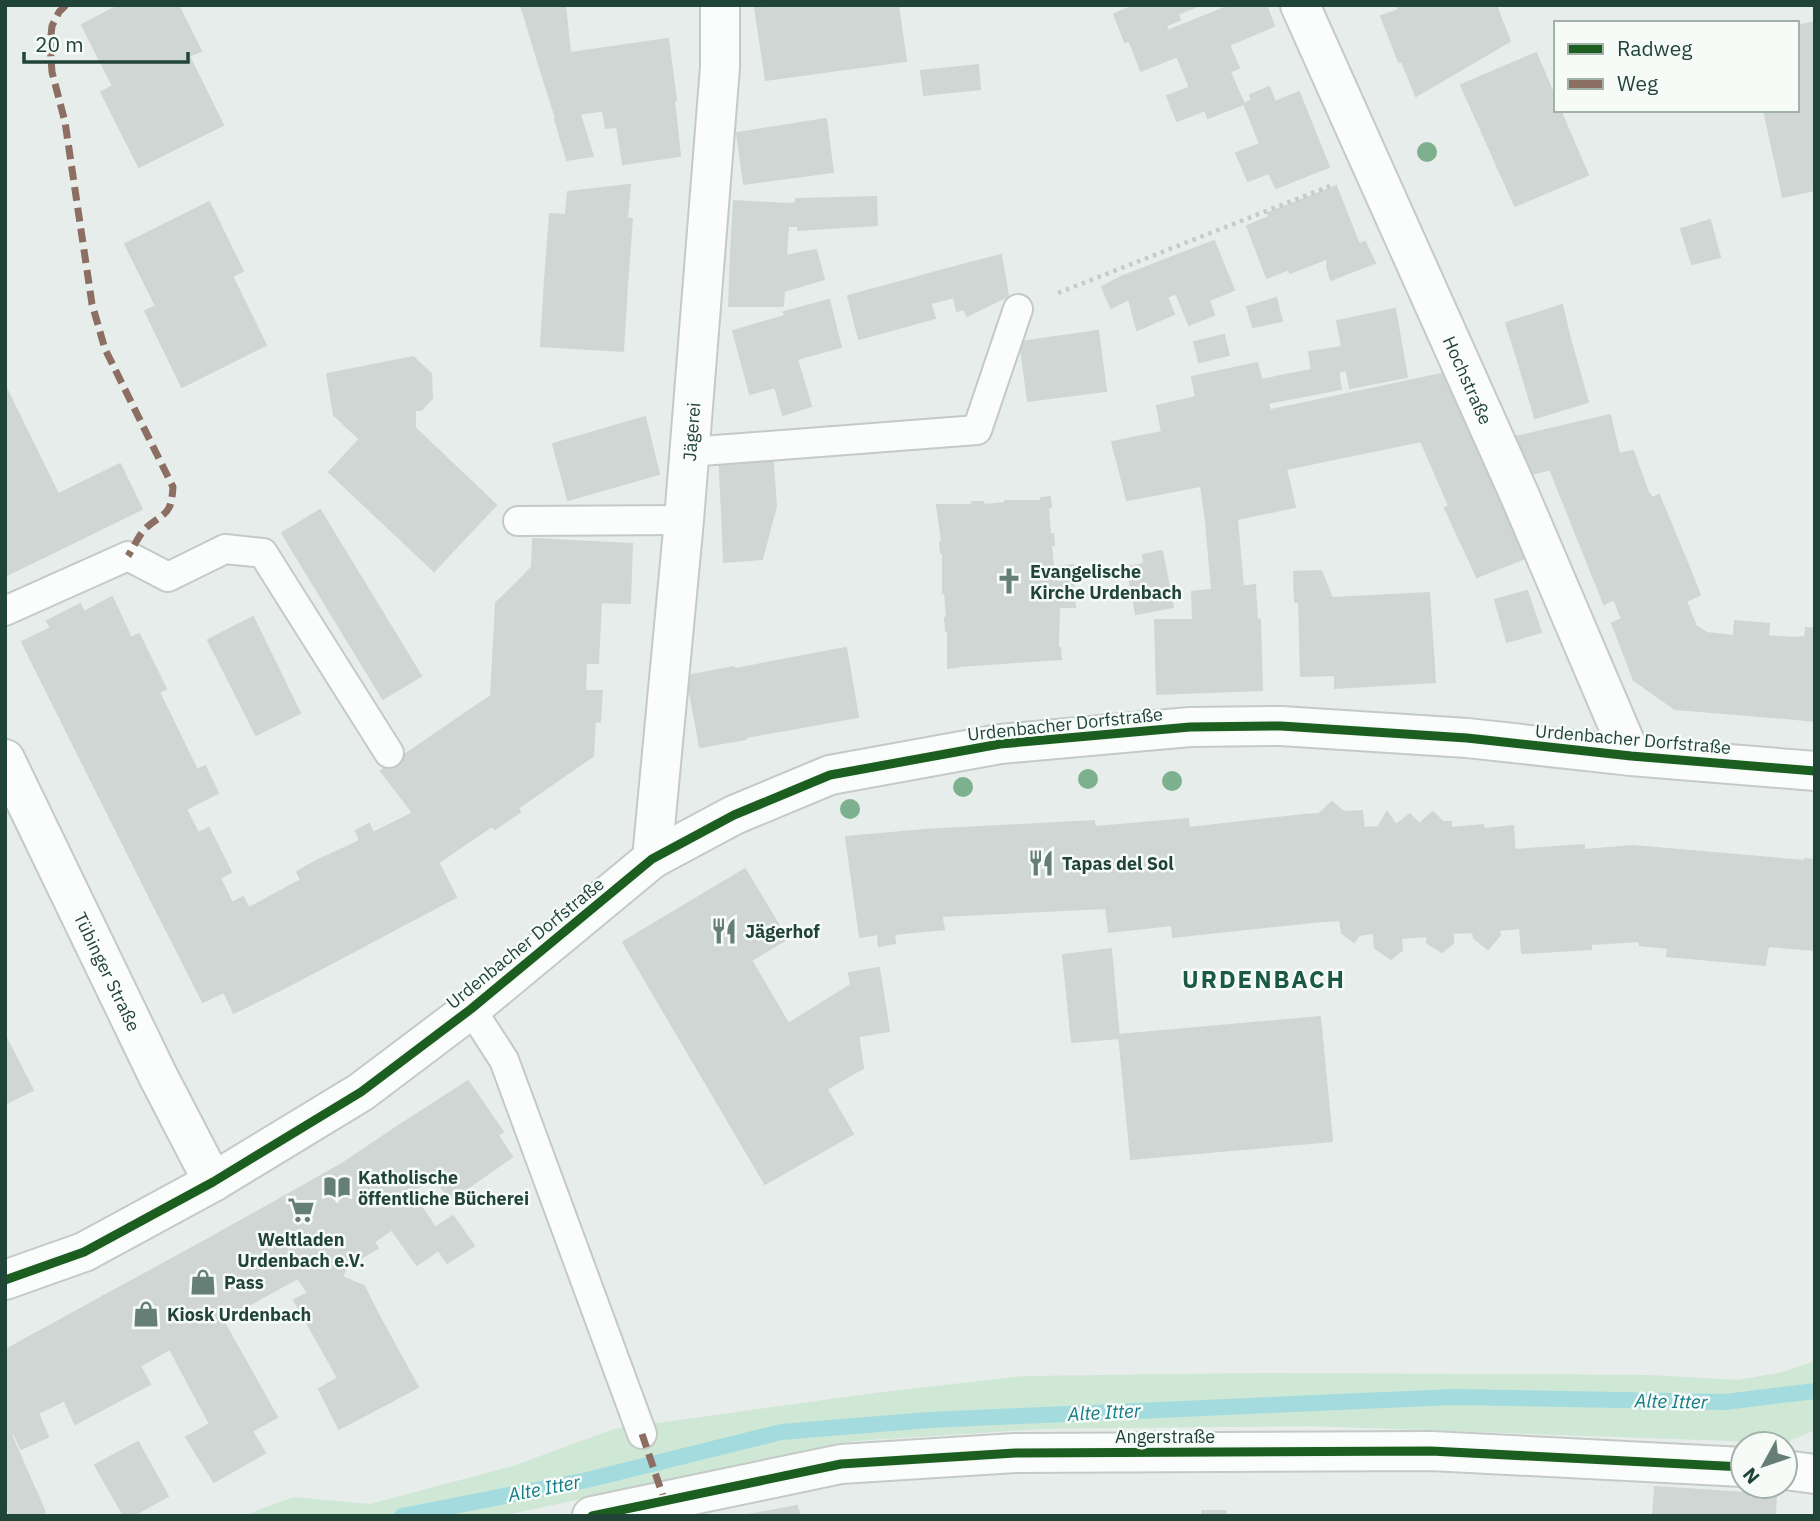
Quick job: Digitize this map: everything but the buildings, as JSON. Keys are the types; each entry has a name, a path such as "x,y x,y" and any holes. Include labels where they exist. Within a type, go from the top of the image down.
{"street":[{"name":"Jägerei","path":"652,859 684,520 720,67 720,5"},
{"name":"Hochstraße","path":"1300,5 1520,496 1631,756"},
{"name":"Urdenbacher Dorfstraße","path":"5,1280 85,1252 213,1182 361,1092 471,1009 652,859 734,815 830,775 1000,744 1190,727 1281,726 1467,738 1631,756 1815,771"},
{"name":"Tübinger Straße","path":"5,759 158,1076 213,1182"},
{"name":"Angerstraße","path":"592,1516 841,1464 1015,1452 1431,1451 1729,1466"}],"lane":[{"path":"689,452 977,430 1018,309"},
{"path":"519,521 684,520"},
{"path":"5,611 128,556 168,577 225,549 263,553 389,753"},
{"path":"471,1009 504,1060 642,1434"}],"path":[{"path":"1018,309 1372,169"}],"green space":[{"path":"1815,1361 1815,1430 1799,1437 1799,1430 1729,1430 1729,1441 1310,1426 1043,1429 855,1441 501,1516 242,1516 294,1497 370,1504 513,1466 614,1429 882,1392 1025,1376 1262,1373 1649,1375 1738,1380 1783,1372"}],"waterway":[{"name":"Alte Itter","path":"402,1516 587,1480 781,1432 929,1420 1454,1397 1725,1402 1815,1391"}],"marked path":[{"path":"66,5 52,26 52,72 65,122 92,304 105,349 173,487 169,508 144,530 128,556"},
{"path":"642,1434 665,1502"}],"cycle path":[{"path":"5,1280 84,1252 213,1182 361,1092 471,1009 652,859 734,815 830,775 1000,744 1190,727 1281,726 1467,738 1631,756 1815,771"},
{"path":"592,1516 841,1464 1015,1453 1431,1451 1729,1466"}],"place":[{"name":"Evangelische Kirche Urdenbach","path":"1009,581"},
{"name":"Tapas del Sol","path":"1041,863"},
{"name":"Jägerhof","path":"724,931"},
{"name":"Katholische öffentliche Bücherei","path":"337,1187"},
{"name":"Weltladen Urdenbach e.V.","path":"301,1210"},
{"name":"Pass","path":"203,1282"},
{"name":"Kiosk Urdenbach","path":"146,1314"}],"district":[{"name":"URDENBACH","path":"1264,979"}]}
